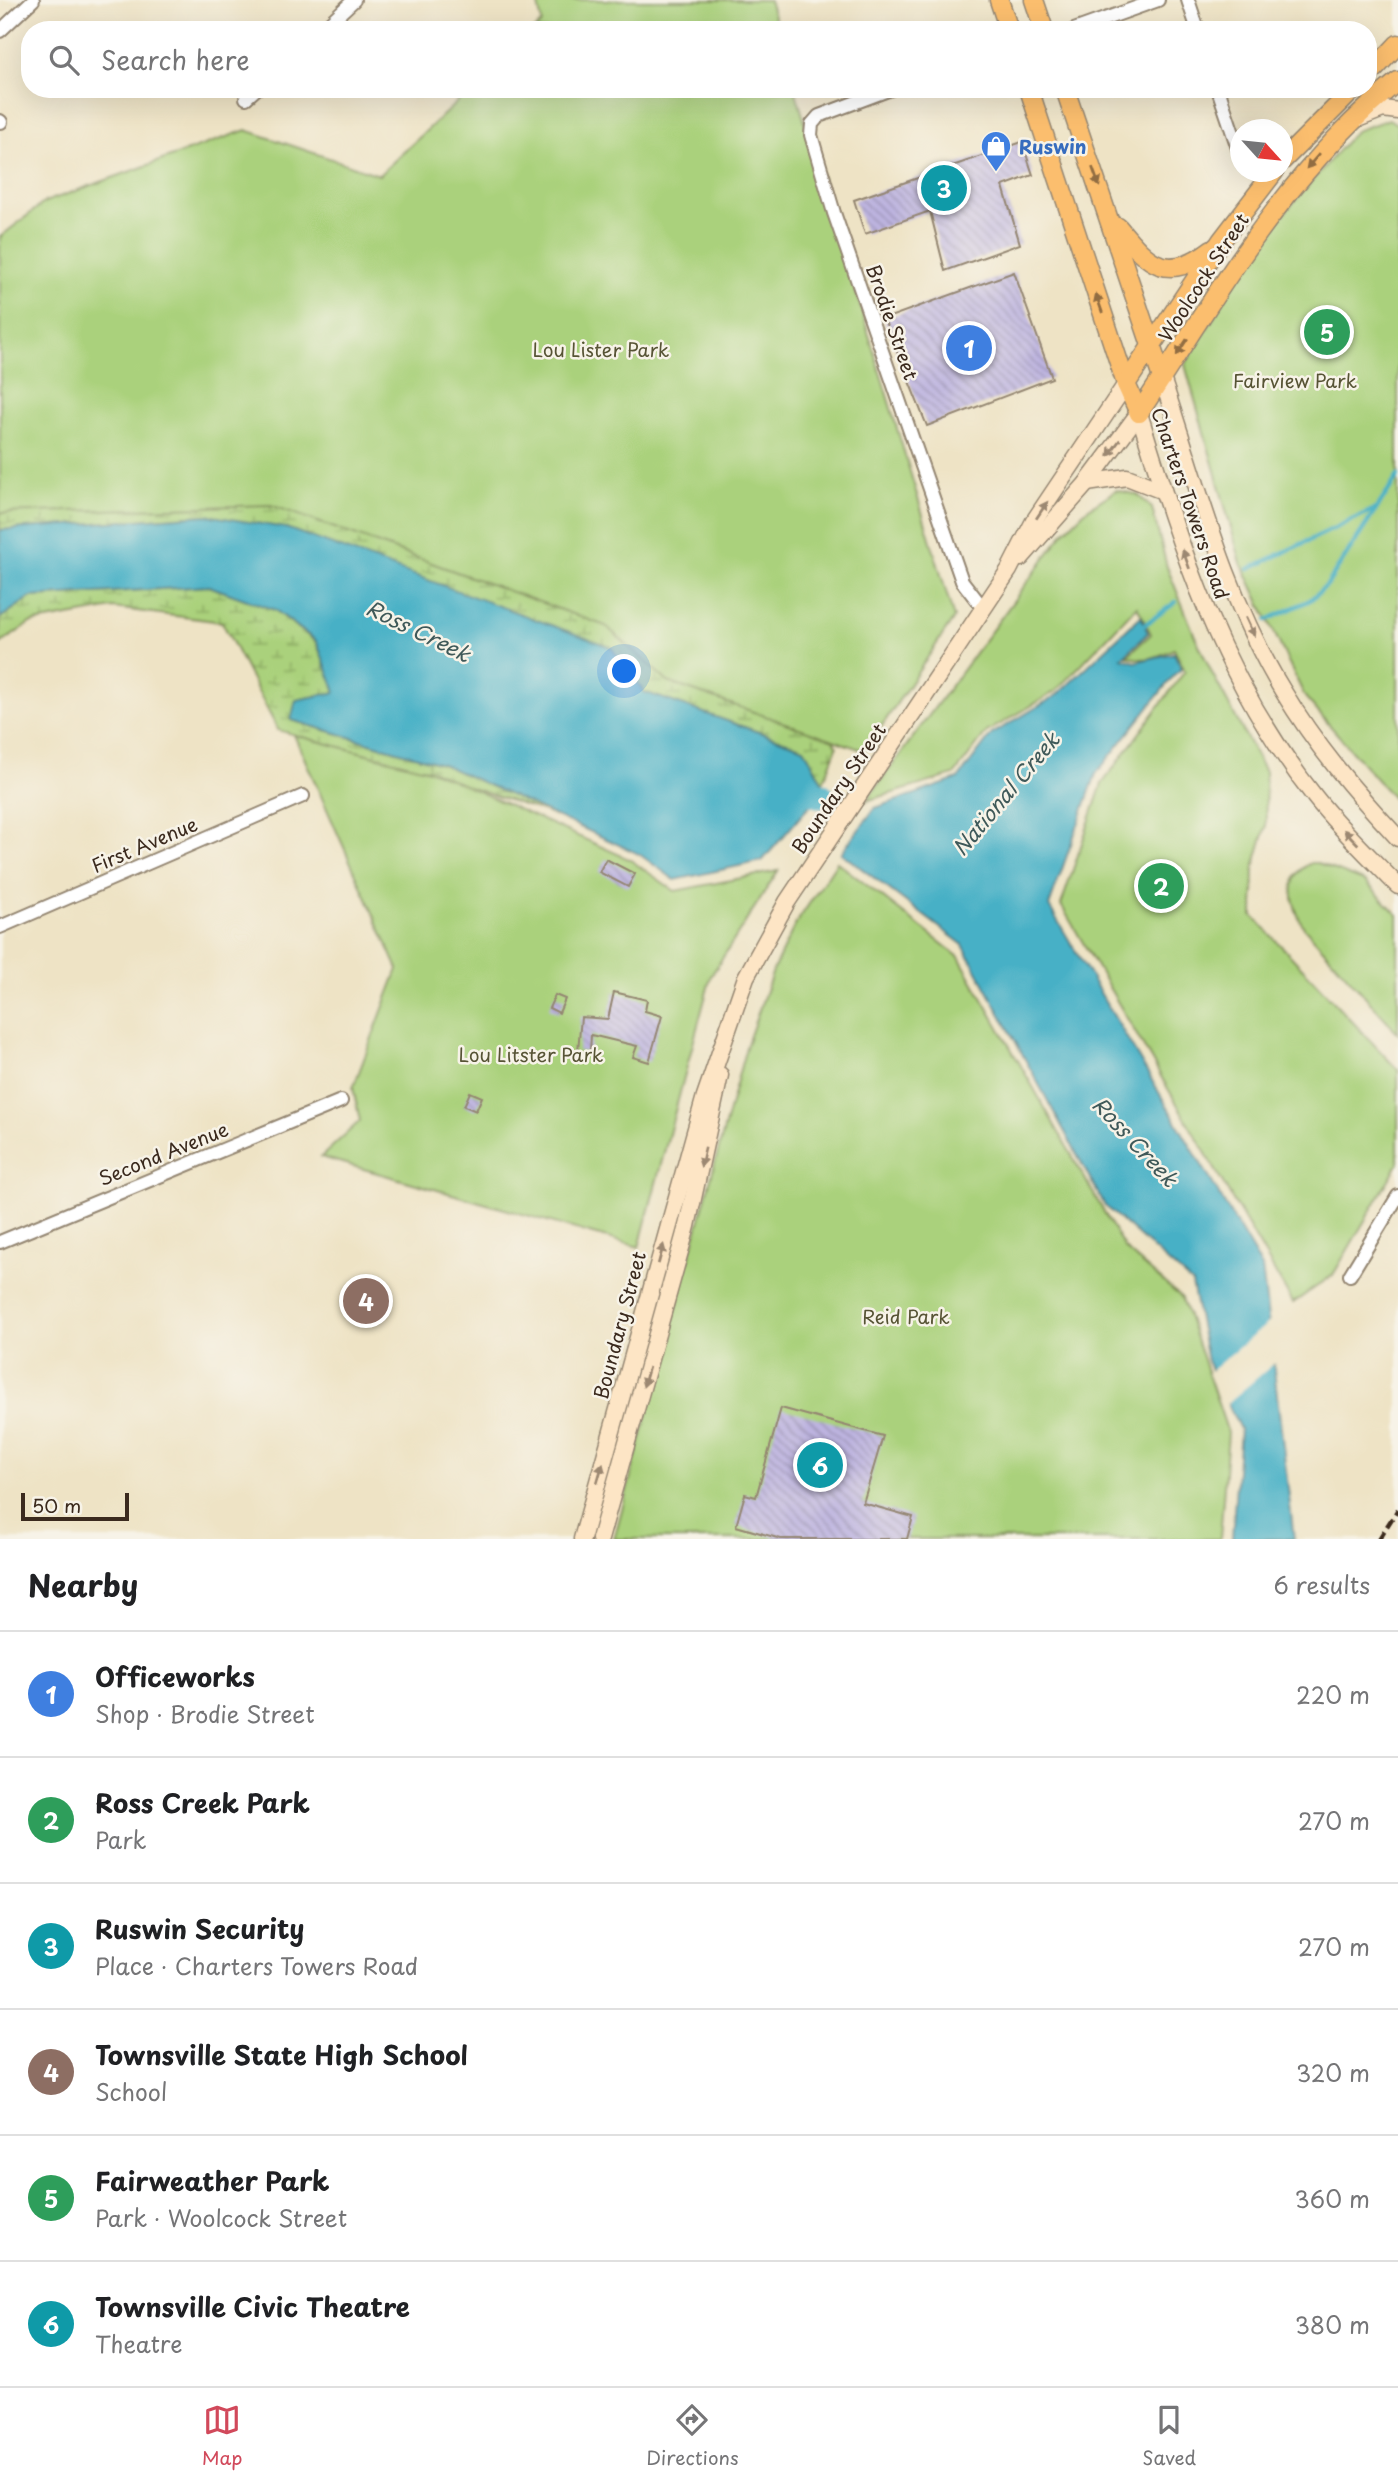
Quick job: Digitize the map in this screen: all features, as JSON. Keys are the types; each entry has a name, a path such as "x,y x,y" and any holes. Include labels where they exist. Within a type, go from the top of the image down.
{"main road":[{"path":"999,0 1006,21"},
{"path":"1034,0 1041,21"},
{"path":"1377,66 1398,44"},
{"name":"Woolcock Street","path":"1139,413 1270,214 1315,158 1345,127 1398,81"},
{"name":"Charters Towers Road","path":"1032,98 1126,384 1139,413 1205,610 1243,689 1313,794 1398,886"},
{"name":"Charters Towers Road","path":"1068,98 1111,219 1227,574 1266,662 1334,766 1398,838"},
{"path":"1293,151 1345,98"},
{"path":"1345,127 1375,111 1398,111"},
{"name":"Woolcock Street","path":"1126,384 1221,241 1266,182"},
{"path":"1111,219 1145,258 1162,267 1177,267 1196,260 1221,241"},
{"name":"Boundary Street","path":"582,1539 695,1131 746,977 781,912 1009,570 1034,521 1126,384"},
{"name":"Boundary Street","path":"1009,570 1049,529 1139,413"},
{"path":"1087,483 1127,477 1163,491"},
{"name":"Boundary Street","path":"600,1539 687,1226 717,1098 724,1042"}],"street":[{"path":"0,30 33,0"},
{"path":"332,21 354,0"},
{"path":"1099,21 1158,0"},
{"path":"1188,0 1195,21"},
{"name":"Brodie Street","path":"867,98 820,116 812,124 811,135 834,213 962,581 983,608"},
{"path":"1222,98 1230,121"},
{"name":"First Avenue","path":"0,926 303,796"},
{"name":"Second Avenue","path":"0,1242 341,1101"},
{"path":"1350,1275 1398,1196"}],"green space":[{"path":"537,0 769,0 775,21 542,21"},
{"name":"Lou Lister Park","path":"461,98 798,98 954,618 865,751 668,682 606,626 271,505 0,513 0,237 45,202 246,130 379,175"},
{"name":"Fairview Park","path":"1389,119 1398,125 1398,804 1305,697 1241,563 1185,365 1258,244 1355,131"},
{"path":"1116,490 1138,495 1152,508 1167,567 1195,636 1265,772 1266,826 1254,868 1253,916 1398,1070 1398,1164 1333,1275 1293,1303 1061,905 1102,784 1185,671 1174,649 1146,659 1127,656 1151,634 1137,606 1056,691 987,732 954,775 866,801 1065,531 1086,510"},
{"path":"237,493 628,617 822,719 837,747 823,783 804,748 644,692 610,647 206,515 0,530 0,495"},
{"path":"209,586 275,610 316,642 337,692 297,700 291,720 442,764 559,817 433,775 278,730 222,622 113,608 30,623 0,644 0,618 31,597"},
{"name":"Lou Litster Park","path":"294,735 433,771 629,859 675,891 778,871 711,976 639,1247 321,1157 360,1121 353,1088 398,969"},
{"name":"Reid Park","path":"837,862 959,957 1125,1249 1182,1298 1228,1433 1220,1539 614,1539 746,1047 774,968 795,925"},
{"path":"1311,863 1318,863 1366,882 1398,915 1398,1033 1304,928 1292,892 1296,876"}],"water":[{"path":"206,515 286,528 611,647 644,692 804,748 823,783 812,803 762,861 675,880 639,854 442,764 291,720 296,700 336,692 316,641 275,610 209,586 31,597 0,618 0,530"},
{"path":"1141,616 1148,633 1122,658 1135,662 1174,653 1182,669 1175,674 1096,774 1049,906 1262,1267 1294,1539 1232,1539 1240,1429 1207,1361 1192,1283 1105,1206 963,945 841,853 875,808 958,779 992,734 1057,695"}],"pier":[{"path":"1272,1320 1277,1361 1224,1406 1208,1373"}],"building":[{"path":"1022,142 1033,175 1003,186 1020,244 945,271 930,211 865,234 854,200"},
{"path":"1014,272 1052,378 927,426 884,319"},
{"path":"606,859 635,874 628,887 599,872"},
{"path":"614,992 647,1000 645,1011 662,1016 649,1062 633,1057 637,1046 591,1035 590,1052 578,1051 581,1017 608,1019"},
{"path":"555,995 565,999 559,1013 549,1008"},
{"path":"470,1092 482,1097 476,1111 464,1106"},
{"path":"781,1408 883,1436 863,1503 913,1517 907,1539 781,1539 736,1526 745,1494 756,1497"}],"waterway":[{"name":"National Creek","path":"1267,620 1310,600 1327,585 1398,476"},
{"path":"1249,569 1377,508"},
{"path":"1140,628 1176,602"},
{"name":"Ross Creek","path":"782,783 822,796"}],"railway":[{"path":"1379,1539 1398,1509"}],"place":[{"name":"Ruswin","path":"996,173"},
{"name":"Ruswin Security","path":"944,188"},
{"name":"Fairweather Park","path":"1327,332"},
{"name":"Officeworks","path":"969,348"},
{"name":"Ross Creek Park","path":"1161,886"},
{"name":"Townsville State High School","path":"366,1301"},
{"name":"Townsville Civic Theatre","path":"820,1465"}]}
